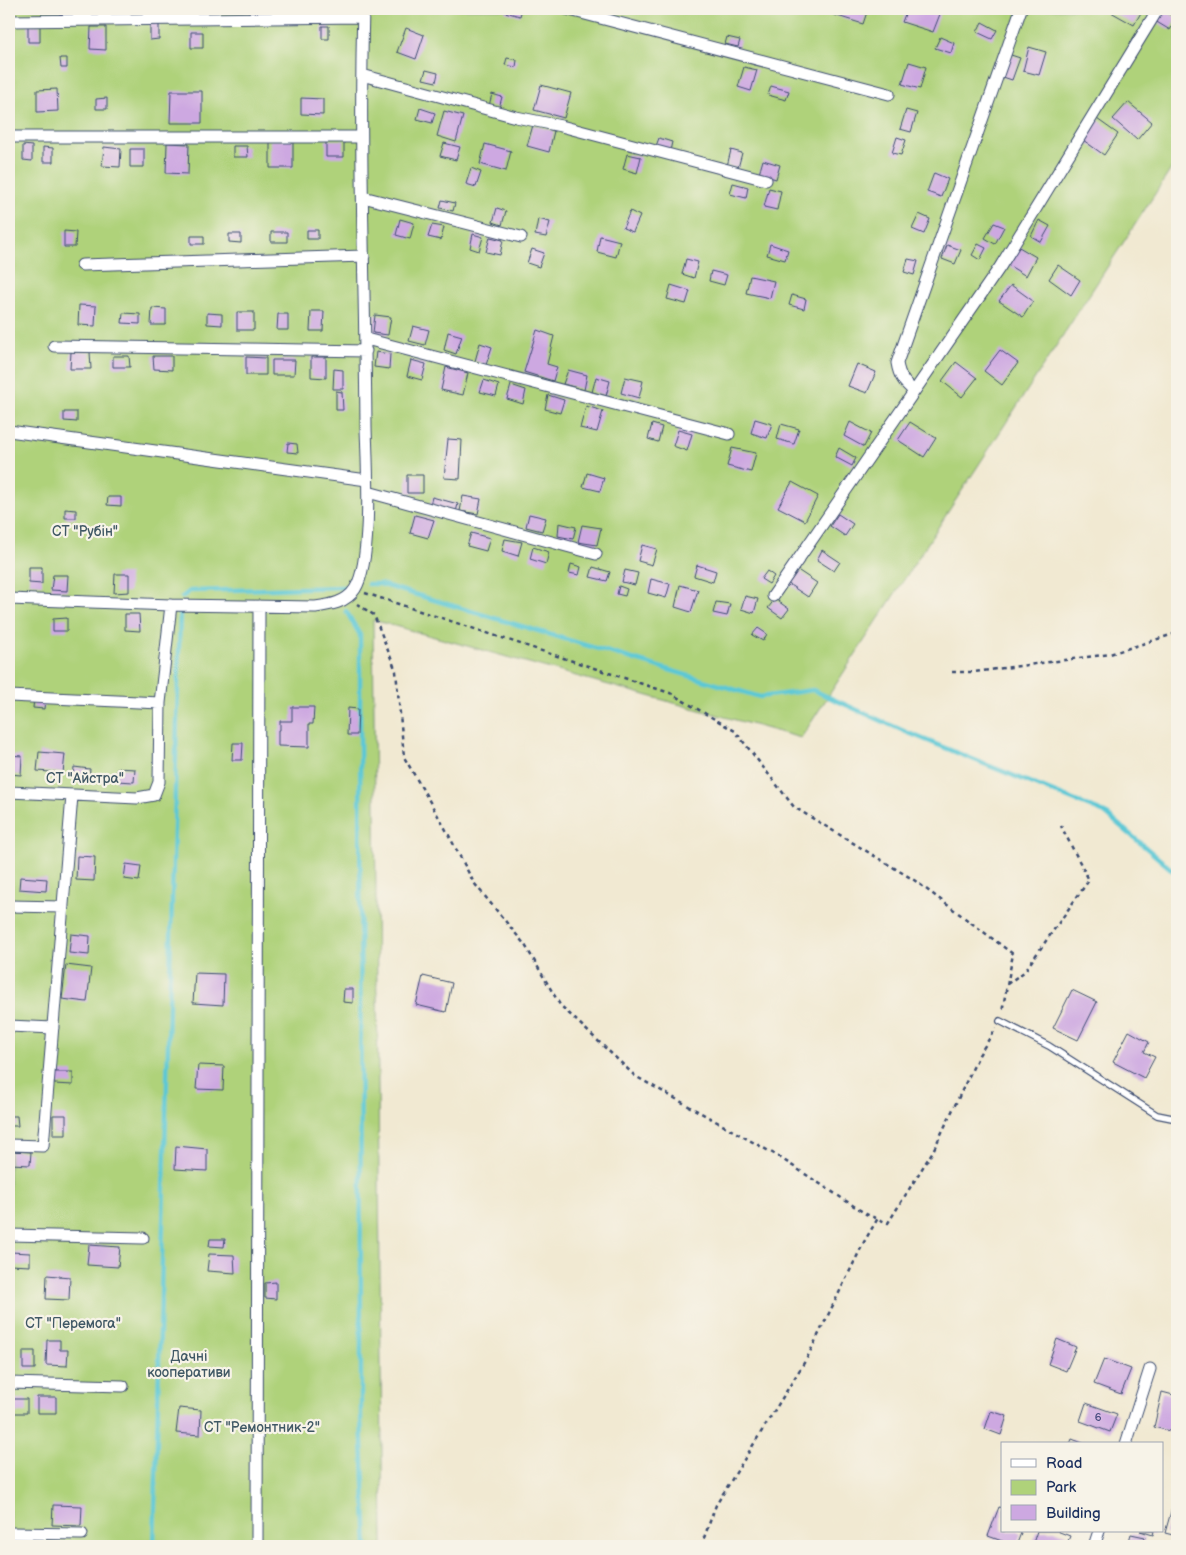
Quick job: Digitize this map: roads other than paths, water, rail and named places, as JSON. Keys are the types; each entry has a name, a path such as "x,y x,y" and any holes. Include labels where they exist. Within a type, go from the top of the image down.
{"street":[{"path":"566,9 889,94"},
{"path":"914,391 904,383 897,363 1021,9"},
{"path":"773,596 1000,267 1158,9"},
{"path":"9,21 363,13 361,138 366,339 367,486 364,554 359,579 351,593 339,602 321,606 259,606 9,599"},
{"path":"362,75 516,117 561,126 766,180"},
{"path":"9,137 361,138"},
{"path":"363,197 521,237"},
{"path":"82,265 364,256"},
{"path":"366,339 729,434"},
{"path":"54,346 366,351"},
{"path":"9,431 367,486 596,554"},
{"path":"9,792 137,798 154,795 159,782 160,703 171,605"},
{"path":"257,1546 259,606"},
{"path":"9,696 160,703"},
{"path":"9,1145 43,1146 72,796"},
{"path":"9,906 63,907"},
{"path":"9,1026 53,1028"},
{"path":"9,1235 143,1238"},
{"path":"1127,1442 1150,1369"},
{"path":"9,1383 123,1386"},
{"path":"1094,1546 1099,1532"},
{"path":"9,1533 82,1534"}],"lane":[{"path":"1000,1021 1049,1046 1157,1115 1177,1119"}],"waterway":[{"path":"368,584 380,584 760,697 813,690 906,732 1105,813 1177,874"},
{"path":"182,597 190,591 344,587"},
{"path":"346,611 360,635 361,1419 367,1546"},
{"path":"154,1546 180,612"}],"park label":[{"name":"СТ \"Рубін\"","path":"85,531"},
{"name":"СТ \"Айстра\"","path":"85,778"},
{"name":"СТ \"Перемога\"","path":"73,1323"},
{"name":"Дачні кооперативи","path":"189,1364"},
{"name":"СТ \"Ремонтник-2\"","path":"262,1427"}]}
